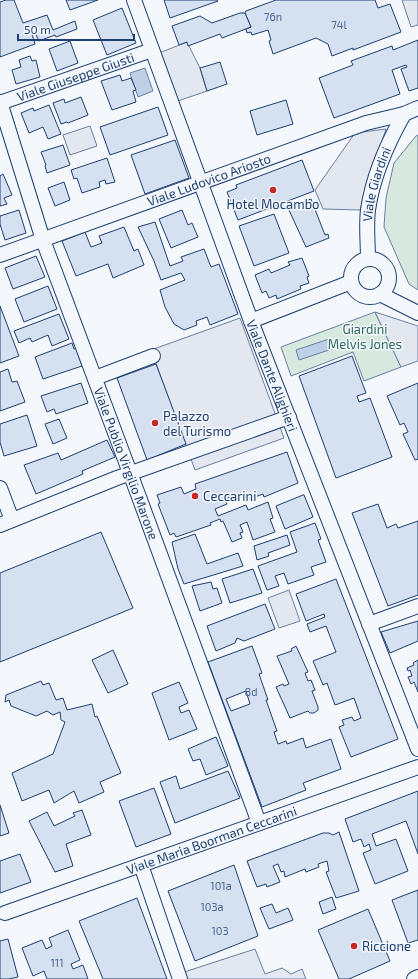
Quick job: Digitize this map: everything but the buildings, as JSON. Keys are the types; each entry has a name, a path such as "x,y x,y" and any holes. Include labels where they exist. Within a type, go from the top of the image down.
{"street":[{"name":"Viale Dante Alighieri","path":"134,0 252,321 418,748"},
{"name":"Viale Giuseppe Giusti","path":"0,103 152,50"},
{"name":"Viale Publio Virgilio Marone","path":"0,103 43,240 131,473 259,823"},
{"name":"Viale Ludovico Ariosto","path":"0,255 366,123 404,114 418,108"},
{"name":"Viale Giardini","path":"368,260 368,210 376,174 390,138 404,114"},
{"path":"368,260 380,262 387,270 389,280 388,286 380,294 372,297 361,295 352,282 353,270 357,264 368,260"},
{"path":"252,321 352,282"},
{"path":"380,294 418,313"},
{"path":"95,378 153,356"},
{"path":"0,488 6,523 131,473 289,417"},
{"path":"369,624 418,606"},
{"name":"Viale Maria Boorman Ceccarini","path":"5,913 418,767"},
{"path":"141,865 180,979"},
{"path":"414,979 418,977"}],"green space":[{"path":"418,135 418,290 409,284 384,227 386,198 394,163"},
{"name":"Giardini Melvis Jones","path":"375,312 401,367 364,381 353,352 291,376 281,347"}],"shaded area":[{"path":"402,0 418,0 418,25 411,27"},
{"path":"187,42 200,68 207,91 172,103 154,55"},
{"path":"90,126 97,146 70,155 63,135"},
{"path":"386,129 360,210 323,209 315,190 355,133"},
{"path":"375,312 418,326 418,361 401,367"},
{"path":"240,318 284,438 195,470 151,350"},
{"path":"289,590 300,621 279,628 268,598"},
{"path":"255,949 265,974 282,968 291,974 302,969 306,979 180,979 178,974"}],"water":[{"path":"145,68 153,91 138,97 130,73"},
{"path":"329,339 332,349 299,360 296,350"}],"place":[{"name":"Hotel Mocambo","path":"273,190"},
{"name":"Palazzo del Turismo","path":"155,423"},
{"name":"Ceccarini","path":"195,496"},
{"name":"Riccione","path":"354,946"}]}
